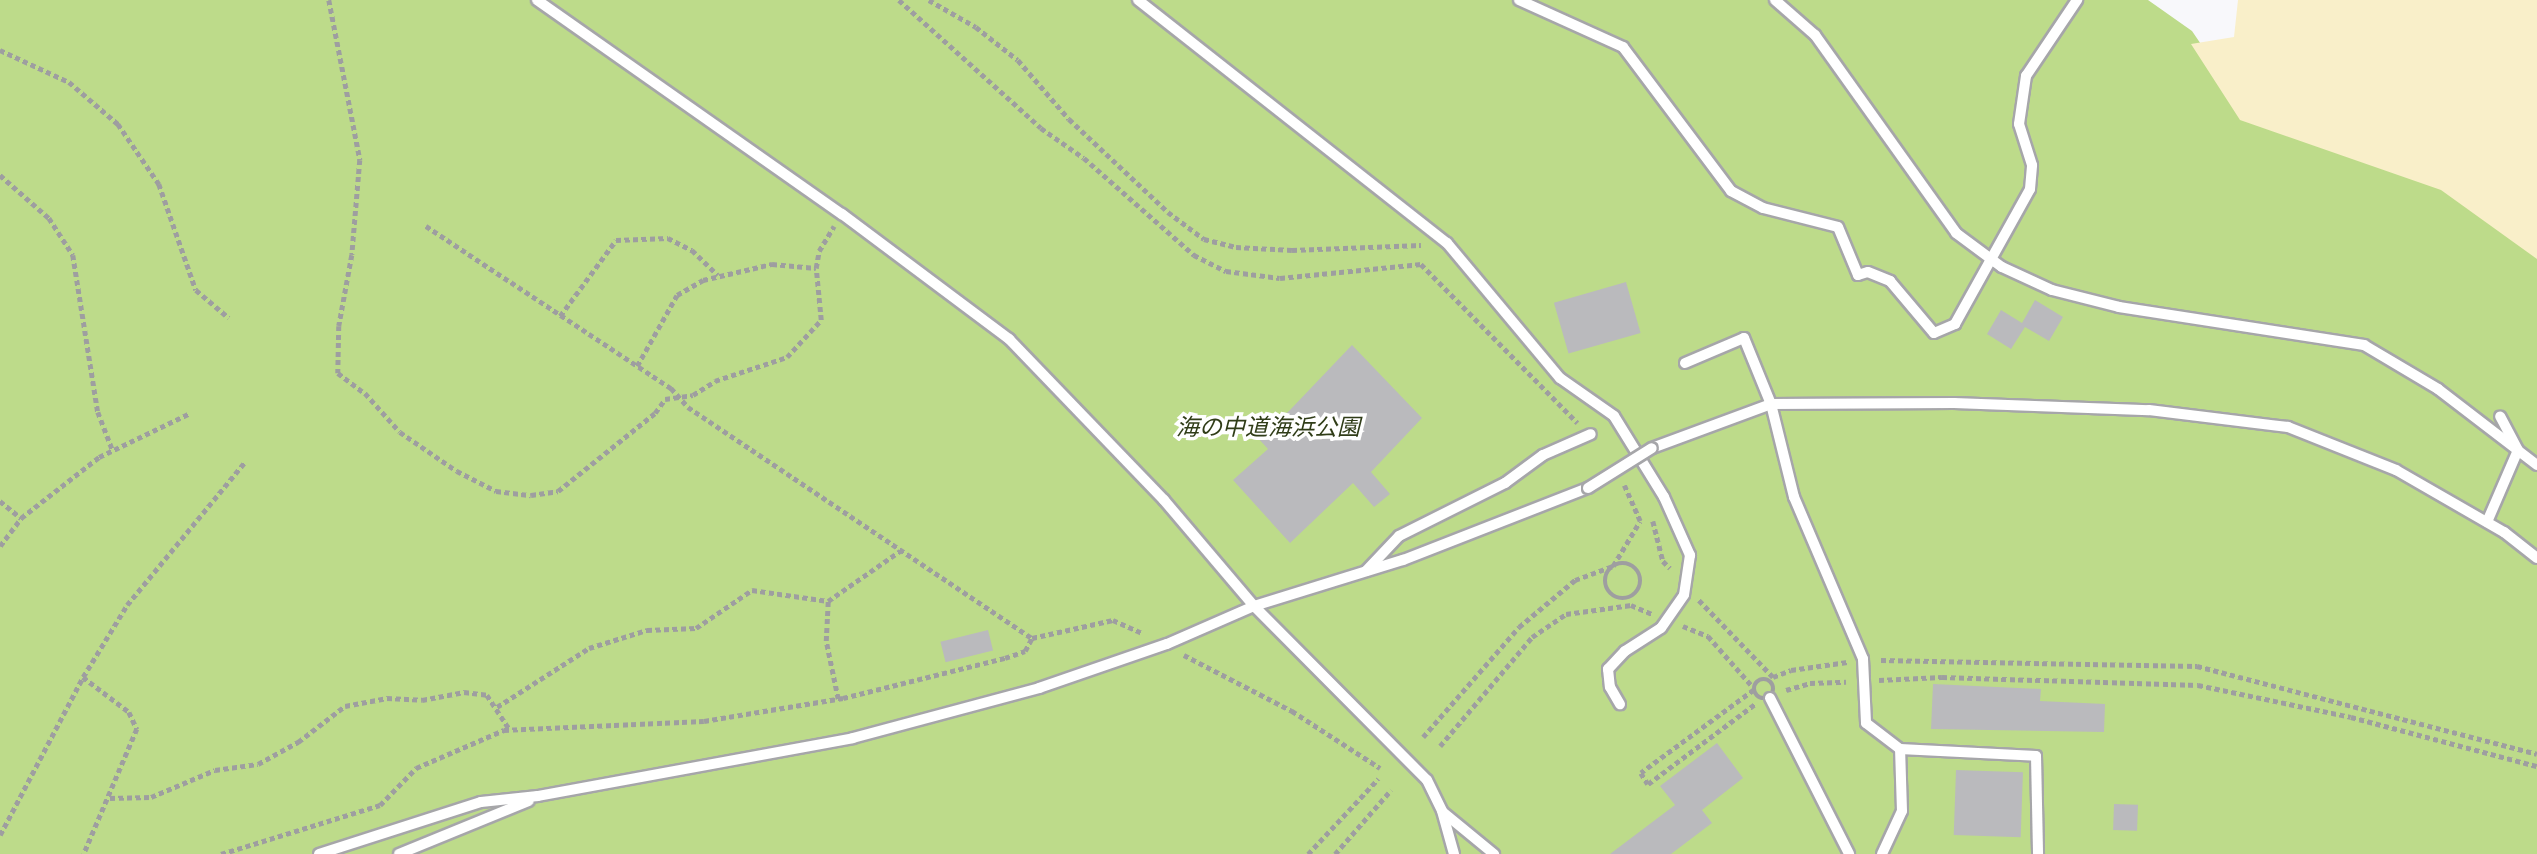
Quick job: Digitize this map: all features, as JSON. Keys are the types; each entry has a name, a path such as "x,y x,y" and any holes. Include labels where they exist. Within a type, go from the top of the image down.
{"lane":[{"path":"537,0 842,214 1009,339 1119,451 1254,606 1427,780 1442,811 1454,854"},
{"path":"1138,0 1447,243 1560,378 1614,416 1664,497 1690,555 1684,594 1661,628 1625,651 1608,669 1610,687 1620,704"},
{"path":"1519,0 1623,47 1731,191 1763,208 1838,227 1858,275 1868,272 1890,281 1934,332 1955,324 2030,189 2032,165 2019,124 2026,76 2077,0"},
{"path":"1775,0 1815,35 1956,233 1990,258 2052,290 2119,307 2364,345 2438,389 2537,465"},
{"path":"1685,363 1744,338 1770,404 1794,497 1863,659 1861,681 1866,723 1900,749 2036,756 2038,854"},
{"path":"319,854 481,802 538,796 853,738 1040,688 1167,644 1254,606 1366,571 1588,488 1652,449 1770,404 1954,402 2149,410 2288,427 2396,470 2487,522 2537,558"},
{"path":"2500,416 2518,450"},
{"path":"1366,571 1399,536 1506,484 1543,455 1591,434"},
{"path":"2487,522 2518,450"},
{"path":"1768,697 1849,854"},
{"path":"1882,854 1902,811 1900,749"},
{"path":"399,854 538,796"},
{"path":"1442,811 1494,854"}],"path":[{"path":"329,0 360,160 352,255 339,326 338,373 365,393 400,432 457,471 496,491 531,495 558,491 584,474 655,413 665,399 679,397 787,357 804,343 821,320 816,268 819,251 842,214"},
{"path":"899,0 1041,128 1084,159 1194,255 1226,271 1279,278 1421,264 1471,309 1539,387 1591,434"},
{"path":"929,0 976,27 1018,60 1069,119 1168,212 1204,239 1236,247 1292,250 1430,244"},
{"path":"0,50 69,82 118,124 159,184 196,290 229,318"},
{"path":"0,175 49,218 73,255 97,412 112,449"},
{"path":"426,226 637,366 679,397 688,407 1032,638 1113,620 1167,644 1293,711 1380,768"},
{"path":"561,316 616,240 668,238 692,250 719,275"},
{"path":"637,366 677,295 719,275 790,262 816,268"},
{"path":"1544,376 1553,386"},
{"path":"0,546 21,518 112,449 188,414"},
{"path":"0,835 83,677 127,605 244,463"},
{"path":"1423,737 1519,627 1575,580 1613,566 1627,563 1639,571 1641,585 1634,596 1620,599 1608,592 1605,578 1613,566 1640,521 1618,473"},
{"path":"0,501 21,518"},
{"path":"1652,518 1663,561 1677,575"},
{"path":"497,707 589,648 647,631 696,628 752,590 787,592 828,601 900,551"},
{"path":"1695,596 1766,678"},
{"path":"828,601 826,641 838,699"},
{"path":"1440,746 1532,637 1566,614 1631,605 1657,615"},
{"path":"1669,620 1708,635 1754,688 1641,773 1648,784 1768,697 1810,683 1942,677 2198,685 2351,717 2537,766"},
{"path":"221,854 380,805 416,768 510,730 704,722 838,699 1005,658 1025,651 1032,638"},
{"path":"1755,663 1773,677 1791,670 1863,659 2197,666 2537,754"},
{"path":"1773,685 1791,670"},
{"path":"83,677 136,720 137,736 84,854"},
{"path":"110,797 151,797 215,769 258,764 298,742 345,706 464,692 487,695 510,730"},
{"path":"1308,854 1378,779"},
{"path":"1335,854 1391,790"}],"green space":[{"name":"海の中道海浜公園","path":"0,0 2148,0 2192,31 2241,103 2433,176 2537,251 2537,854 0,854"}],"sand":[{"path":"2238,0 2537,0 2537,259 2441,190 2240,120 2191,44 2234,37"}],"building":[{"path":"1626,282 1641,333 1569,354 1554,303"},
{"path":"2035,300 2063,317 2049,341 2025,327 2011,349 1987,334 2001,310 2022,323"},
{"path":"1352,345 1422,418 1371,472 1390,494 1374,507 1353,483 1290,543 1233,480 1268,449 1257,437 1289,411"},
{"path":"988,630 993,650 946,662 940,642"},
{"path":"1933,684 2041,689 2040,701 2105,704 2104,732 1931,729"},
{"path":"1717,743 1743,778 1702,810 1712,823 1671,854 1610,854 1675,805 1660,786"},
{"path":"1956,770 2023,772 2021,837 1954,835"},
{"path":"2114,804 2138,805 2137,831 2113,830"}]}
